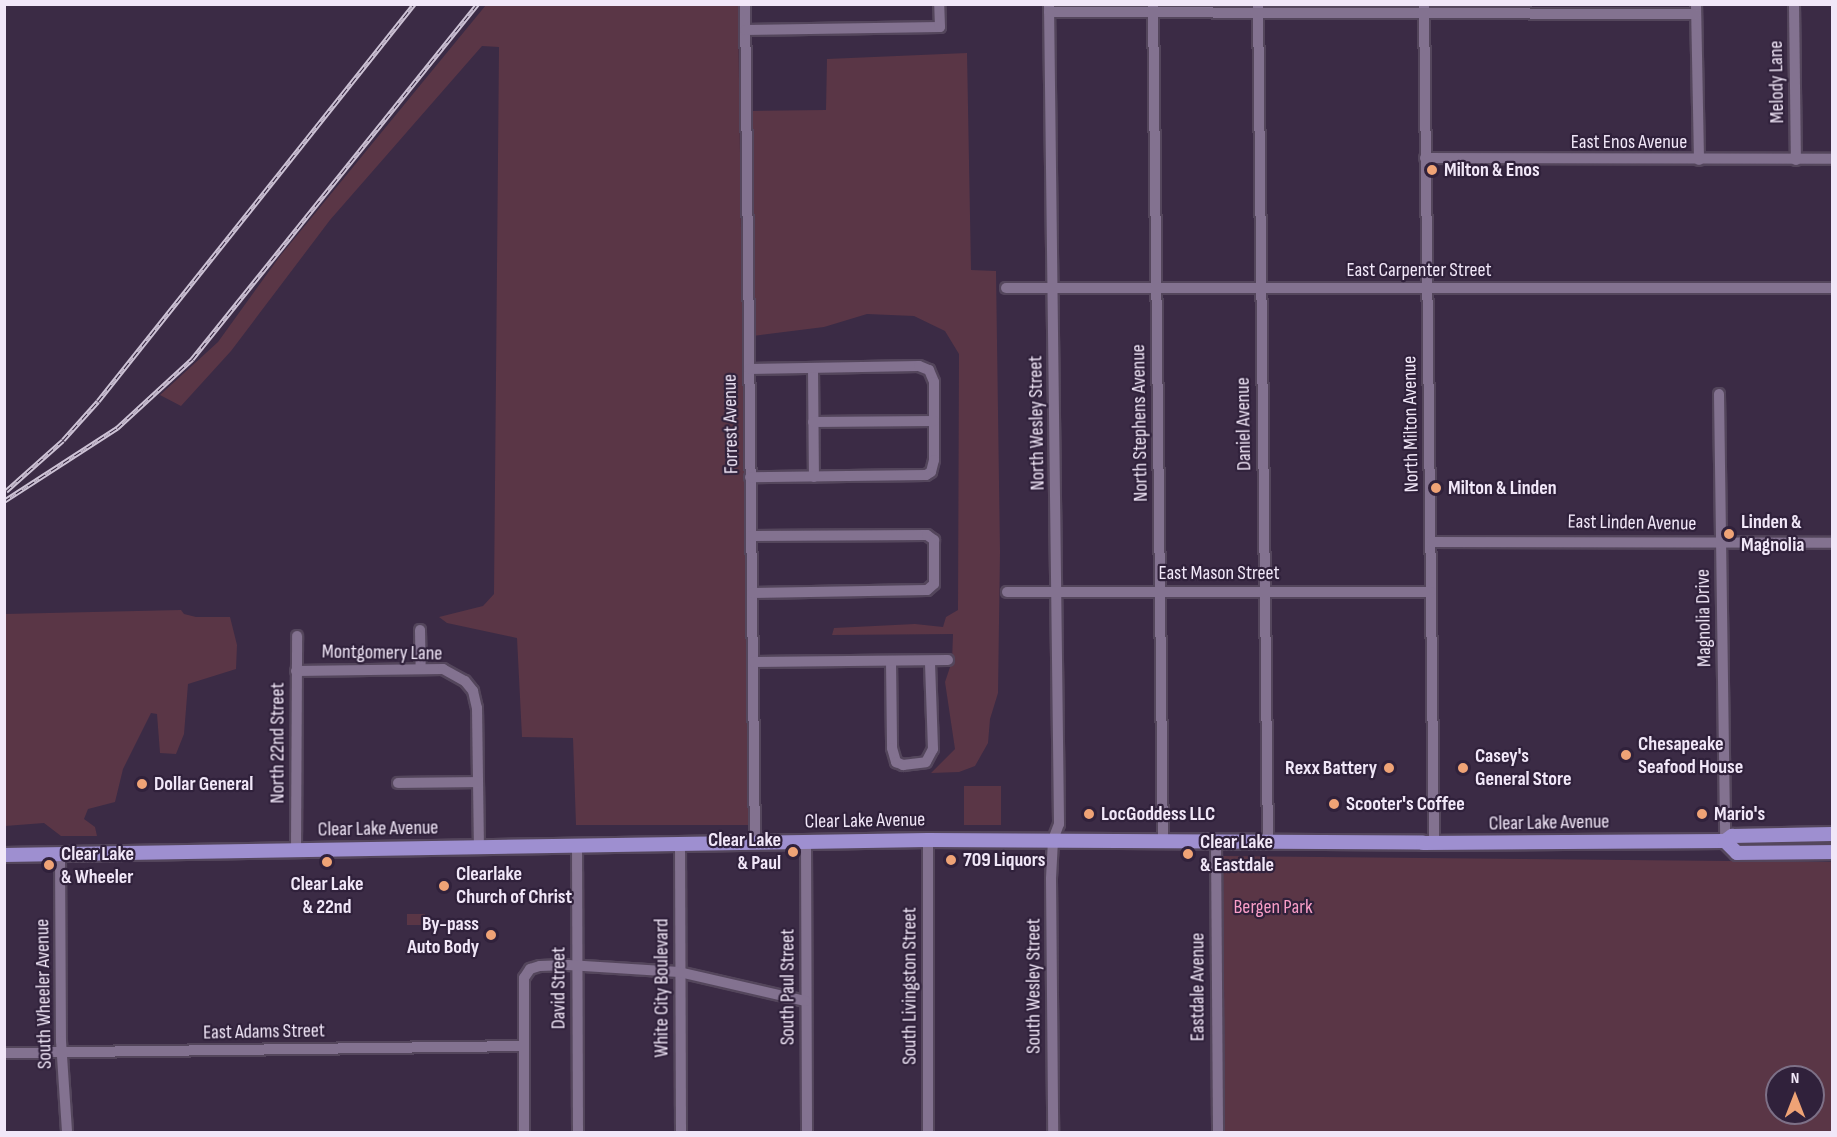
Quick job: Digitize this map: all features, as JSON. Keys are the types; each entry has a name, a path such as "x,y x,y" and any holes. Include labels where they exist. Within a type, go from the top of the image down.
{"main road":[{"name":"Clear Lake Avenue","path":"4,855 928,840 1268,843 1725,841 1732,836 1833,834"},
{"name":"Clear Lake Avenue","path":"1725,841 1737,853 1833,852"},
{"path":"1772,853 1780,859 1833,860"}],"street":[{"name":"Forrest Avenue","path":"745,4 755,842"},
{"path":"745,30 940,27 939,4"},
{"name":"Melody Lane","path":"1794,4 1796,160"},
{"path":"1048,8 1696,9 1699,160"},
{"name":"North Wesley Street","path":"1048,8 1059,827 1053,840"},
{"name":"North Stephens Avenue","path":"1153,8 1163,841"},
{"name":"Daniel Avenue","path":"1258,8 1268,843"},
{"name":"North Milton Avenue","path":"1424,9 1434,843"},
{"name":"East Enos Avenue","path":"1425,159 1833,159"},
{"name":"East Carpenter Street","path":"1006,288 1833,288"},
{"path":"813,368 814,477"},
{"path":"749,369 925,368 933,376 934,421 933,466 926,475 750,477"},
{"name":"Magnolia Drive","path":"1719,394 1725,841"},
{"path":"813,422 934,421"},
{"path":"751,536 927,535 934,540 934,584 927,590 752,592"},
{"name":"East Linden Avenue","path":"1431,542 1833,543"},
{"name":"East Mason Street","path":"1007,592 1431,592"},
{"path":"420,630 421,669"},
{"name":"North 22nd Street","path":"296,850 297,636"},
{"path":"754,662 948,660"},
{"path":"891,661 892,748 896,762 903,765 926,762 933,749 930,661"},
{"name":"Montgomery Lane","path":"296,670 443,669 465,681"},
{"path":"473,672 465,681 476,700 479,846"},
{"path":"398,783 478,782"},
{"name":"South Livingston Street","path":"928,840 928,1132"},
{"name":"South Wesley Street","path":"1053,840 1053,1132"},
{"name":"South Paul Street","path":"806,842 807,1132"},
{"name":"Eastdale Avenue","path":"1216,842 1218,1132"},
{"name":"White City Boulevard","path":"680,843 681,1132"},
{"name":"David Street","path":"577,844 578,1132"},
{"name":"South Wheeler Avenue","path":"60,854 62,1052 67,1132"},
{"path":"524,1132 524,987 526,974 540,966 679,972 806,1001"},
{"name":"East Adams Street","path":"4,1053 524,1046"}],"green space":[{"path":"486,5 738,5 749,825 576,825 573,738 522,737 517,638 447,623 439,617 483,606 494,594 499,47 482,46 330,220 231,351 181,406 160,395 218,342 280,256"},
{"path":"967,53 971,270 996,271 1000,552 998,693 990,719 988,743 975,766 959,772 931,773 955,749 945,682 952,661 953,634 832,635 834,628 915,624 943,627 946,617 958,610 959,354 945,331 914,316 867,314 824,327 753,336 751,111 826,110 827,59"},
{"path":"181,610 184,614 196,617 230,617 237,645 236,669 188,684 184,734 176,754 160,753 157,714 151,713 123,769 115,802 88,809 84,819 95,827 97,836 61,836 44,823 5,826 5,614"},
{"path":"964,786 1001,786 1001,825 964,825"},
{"name":"Bergen Park","path":"1223,856 1832,862 1832,1132 1224,1132"},
{"path":"407,914 425,914 425,925 407,925"}],"railway":[{"path":"6,491 63,440 98,401 414,4"},
{"path":"4,501 117,428 192,359 477,4"}],"place":[{"name":"Milton & Enos","path":"1432,170"},
{"name":"Milton & Linden","path":"1436,488"},
{"name":"Linden & Magnolia","path":"1729,534"},
{"name":"Chesapeake Seafood House","path":"1626,755"},
{"name":"Rexx Battery","path":"1389,768"},
{"name":"Casey's General Store","path":"1463,768"},
{"name":"Dollar General","path":"142,784"},
{"name":"Scooter's Coffee","path":"1334,804"},
{"name":"LocGoddess LLC","path":"1089,814"},
{"name":"Mario's","path":"1702,814"},
{"name":"Clear Lake & Paul","path":"793,852"},
{"name":"Clear Lake & Eastdale","path":"1188,854"},
{"name":"709 Liquors","path":"951,860"},
{"name":"Clear Lake & 22nd","path":"327,862"},
{"name":"Clear Lake & Wheeler","path":"49,865"},
{"name":"Clearlake Church of Christ","path":"444,886"},
{"name":"By-pass Auto Body","path":"491,935"}]}
